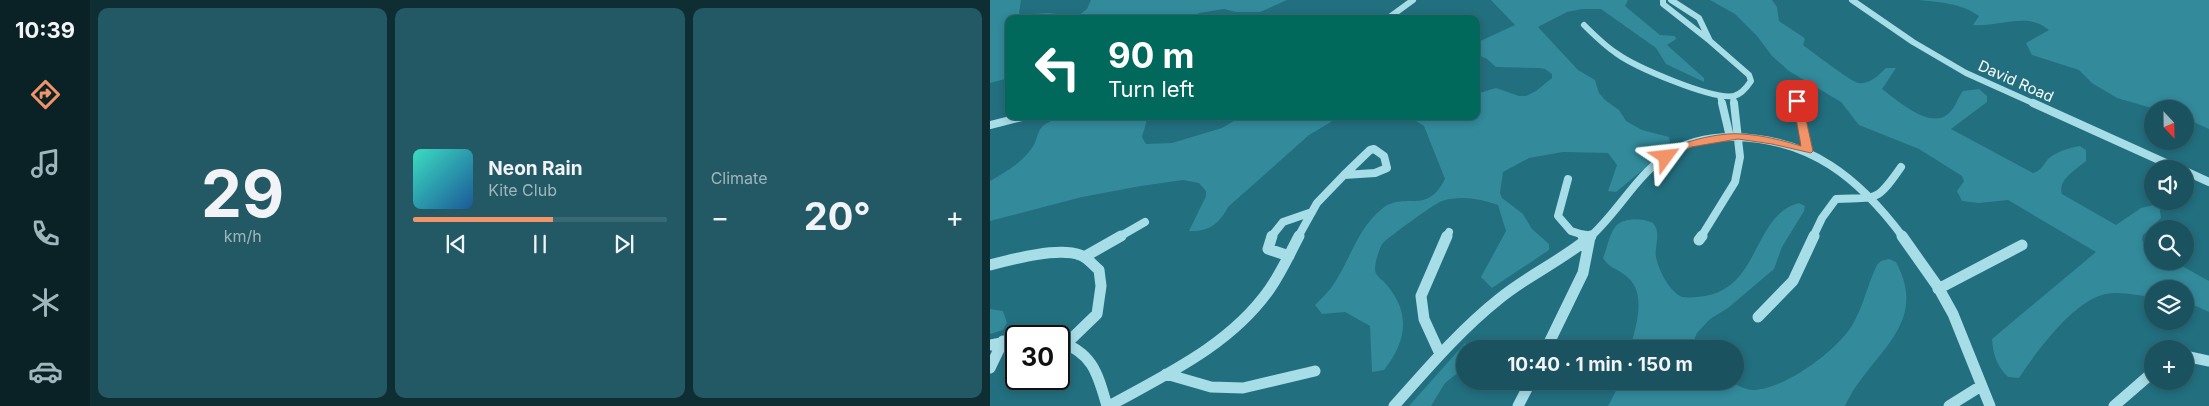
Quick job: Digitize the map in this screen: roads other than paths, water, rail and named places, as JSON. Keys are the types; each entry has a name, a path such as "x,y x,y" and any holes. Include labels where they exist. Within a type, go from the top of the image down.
{"street":[{"path":"1392,15 1413,0"},
{"path":"1584,25 1620,56 1633,63 1720,96 1733,97 1745,90 1751,81 1749,75 1663,4 1663,0"},
{"path":"1671,0 1699,18 1710,42"},
{"name":"David Road","path":"1852,0 1918,46 1966,73 2159,160"},
{"path":"1699,240 1735,182 1740,157 1720,96"},
{"path":"1733,97 1734,136"},
{"path":"1797,101 1808,151"},
{"path":"990,125 1010,120"},
{"path":"1394,406 1440,354 1500,298 1590,237 1657,164 1675,150 1707,140 1734,136 1780,142 1808,151 1842,173 1868,198 1903,236 1938,289 1965,339 1990,406"},
{"path":"1070,346 1081,351 1091,360 1108,406 1196,358 1241,323 1270,289 1317,203 1344,175 1370,150 1383,153 1387,160 1387,168 1375,173 1344,175"},
{"path":"1758,317 1792,283 1806,256 1814,230 1836,199 1877,197 1885,190 1901,167"},
{"path":"2194,176 2209,182"},
{"path":"1568,179 1558,216 1563,226 1572,234 1590,237"},
{"path":"1288,256 1270,251 1268,248 1270,239 1284,219 1312,212"},
{"path":"1084,257 1145,222"},
{"path":"1440,354 1424,320 1420,305 1421,296 1448,232"},
{"path":"1550,340 1583,273 1590,237"},
{"path":"1938,289 2022,245"},
{"path":"990,265 1054,252 1082,255 1099,270 1102,286 1098,314 1070,337"},
{"path":"990,345 1003,341"},
{"path":"990,368 1003,341"},
{"path":"2194,358 2209,361"},
{"path":"1166,374 1211,387 1243,388 1315,370"},
{"path":"2114,406 2144,380"},
{"path":"1948,406 1981,386"},
{"path":"1518,406 1526,390"}]}
